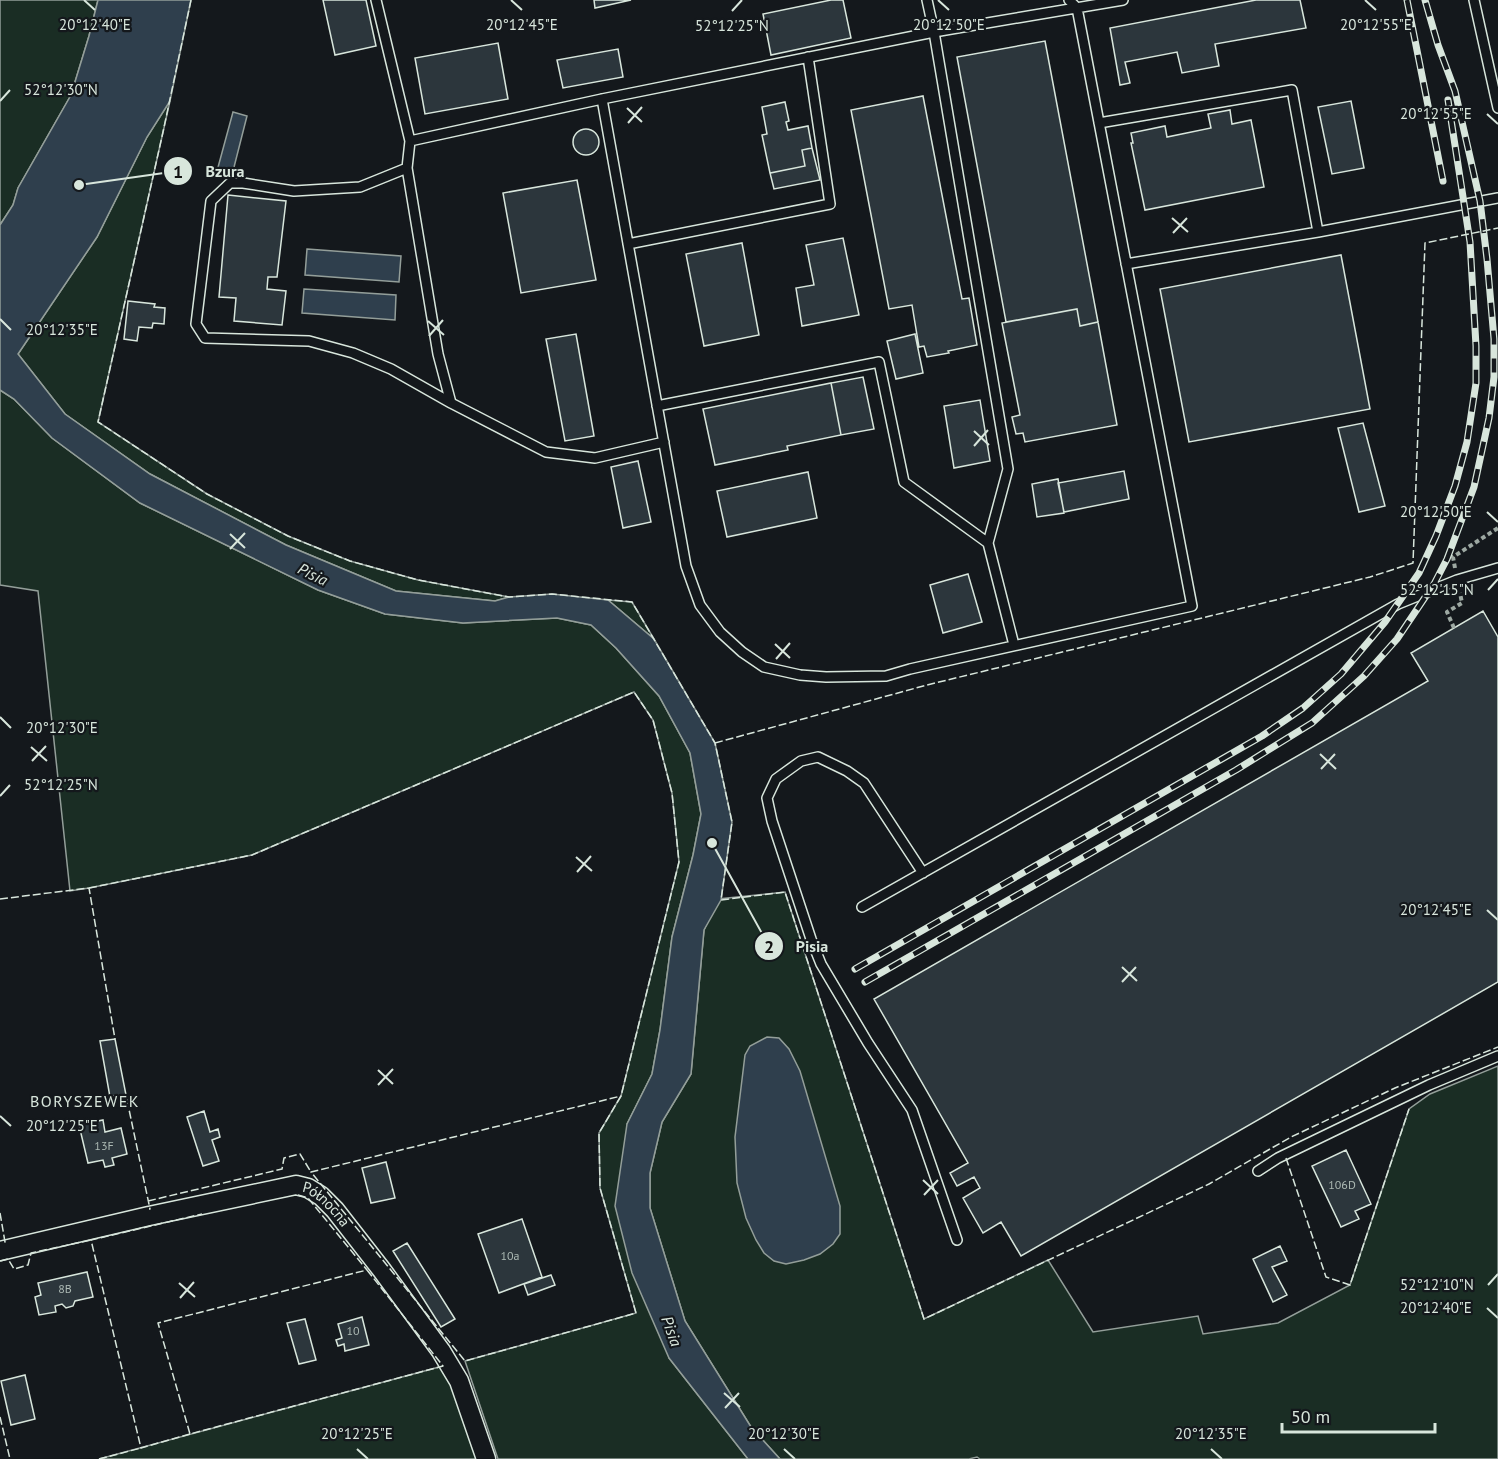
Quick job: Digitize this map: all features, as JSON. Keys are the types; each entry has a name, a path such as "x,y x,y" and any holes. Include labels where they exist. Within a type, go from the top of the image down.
{"street":[{"name":"Północna","path":"0,1251 296,1185 308,1188 321,1196 335,1210 441,1351 459,1381 486,1459"}],"lane":[{"path":"376,0 410,141 407,168 438,354 451,403"},
{"path":"927,0 1008,469 988,543 1014,645"},
{"path":"602,99 686,566 700,605 720,632 742,652 764,667 800,675 826,677 886,676 1192,606 1077,8 1069,0"},
{"path":"410,141 602,99 934,32 1123,0"},
{"path":"1474,0 1498,108"},
{"path":"628,244 830,204 808,57"},
{"path":"1099,123 1292,90 1318,232"},
{"path":"407,168 360,187 294,191 230,183 211,201 196,324 205,338 309,341 353,353 391,369 546,452 595,458 664,442"},
{"path":"1126,264 1318,232 1498,198"},
{"path":"657,406 879,362 904,482 988,543"},
{"path":"862,908 1398,604 1457,580 1498,568"},
{"path":"923,873 864,783 848,771 818,757 801,761 776,779 767,798 811,939 827,974 868,1043 912,1110 957,1240"},
{"path":"1258,1171 1278,1158 1419,1090 1498,1056"}],"green space":[{"path":"0,0 98,0 71,95 18,188 13,205 0,225"},
{"path":"170,101 98,422 207,494 288,536 350,561 418,580 509,597 495,601 396,591 286,545 150,474 65,414 18,354 97,237 147,137"},
{"path":"0,390 14,399 52,438 140,503 318,590 385,614 463,623 557,618 591,625 616,648 659,696 690,753 701,814 672,937 652,1074 627,1124 669,1358 748,1459 498,1459 465,1361 636,1313 600,1188 599,1133 621,1096 679,862 672,793 653,720 634,692 252,855 70,891 38,591 0,585"},
{"path":"608,600 632,602 654,639"},
{"path":"785,892 924,1319 1048,1260 1093,1332 1198,1316 1203,1334 1278,1323 1350,1285 1409,1109 1430,1094 1498,1066 1498,1459 980,1459 977,1457 969,1459 780,1459 751,1427 685,1321 650,1208 650,1173 662,1122 691,1074 704,930 718,899"},
{"path":"443,1366 477,1459 99,1459"}],"water":[{"path":"98,0 191,0 170,101 147,137 97,237 18,354 65,414 150,474 286,545 396,591 495,601 509,597 552,594 608,600 654,639 715,743 732,822 721,900 704,930 691,1074 662,1122 650,1173 650,1208 685,1321 751,1427 780,1459 748,1459 669,1358 632,1273 615,1206 627,1124 652,1074 672,937 701,814 690,753 659,696 616,648 591,625 557,618 463,623 385,614 318,590 140,503 52,438 14,399 0,390 0,225 13,205 18,188 71,95"},
{"path":"233,112 247,116 232,175 217,171"},
{"path":"307,249 401,256 399,282 305,275"},
{"path":"304,289 396,295 395,320 302,313"},
{"path":"767,1037 779,1038 789,1049 800,1071 840,1206 840,1234 833,1244 820,1254 786,1264 774,1261 764,1253 756,1240 746,1218 737,1183 735,1137 745,1055 750,1046"}],"building":[{"path":"323,0 366,0 376,46 335,55"},
{"path":"594,0 631,0 595,8"},
{"path":"831,0 843,0 851,38 771,55 763,14"},
{"path":"1256,0 1300,0 1306,28 1215,44 1219,66 1182,73 1177,52 1125,62 1130,83 1120,85 1110,28"},
{"path":"1045,41 1098,322 1080,326 1077,309 1006,322 957,57"},
{"path":"498,43 508,99 425,114 415,58"},
{"path":"618,49 623,77 563,88 557,60"},
{"path":"923,96 962,299 969,298 977,345 927,357 924,346 919,347 912,305 889,309 851,110"},
{"path":"1351,101 1364,168 1332,174 1318,107"},
{"path":"785,102 789,121 786,122 788,130 808,126 812,148 802,150 805,166 770,173 762,135 767,134 762,107"},
{"path":"1230,110 1232,124 1251,120 1264,187 1145,210 1131,133 1165,126 1167,137 1211,128 1208,114"},
{"path":"586,129 595,133 599,142 595,151 586,155 577,151 573,142 577,133"},
{"path":"812,148 820,180 774,189 770,173 805,166 802,150"},
{"path":"577,180 596,280 521,293 503,193"},
{"path":"228,195 286,201 277,277 268,277 267,289 286,291 282,325 234,321 236,298 219,297"},
{"path":"843,238 859,315 802,326 796,288 814,285 806,245"},
{"path":"742,243 759,335 704,346 686,254"},
{"path":"1341,255 1370,409 1189,442 1160,289"},
{"path":"128,301 155,304 154,307 165,308 164,324 153,323 152,328 139,327 137,341 124,339"},
{"path":"1077,309 1080,326 1098,322 1117,425 1025,442 1023,433 1016,434 1012,417 1020,415 1002,323"},
{"path":"576,334 594,436 565,441 546,339"},
{"path":"915,334 923,373 896,379 887,341"},
{"path":"863,377 874,429 841,435 831,383"},
{"path":"831,383 841,435 787,446 788,450 715,465 703,409"},
{"path":"980,400 990,461 954,468 944,406"},
{"path":"1363,423 1385,506 1359,512 1338,428"},
{"path":"638,461 651,522 623,528 611,467"},
{"path":"1124,471 1129,499 1064,512 1058,483"},
{"path":"808,472 817,518 727,537 717,491"},
{"path":"1058,479 1064,513 1037,517 1032,484"},
{"path":"968,574 982,622 943,633 930,585"},
{"path":"1483,611 1498,637 1498,982 1021,1256 1001,1222 983,1233 963,1198 980,1188 974,1177 957,1186 950,1173 968,1163 874,999 1428,681 1411,653"},
{"path":"115,1039 127,1100 119,1102 118,1095 110,1097 100,1041"},
{"path":"204,1111 210,1132 218,1129 220,1137 212,1140 219,1161 203,1166 187,1117"},
{"path":"103,1120 105,1132 121,1128 127,1154 112,1158 114,1165 105,1167 103,1160 88,1163 79,1125"},
{"path":"1346,1150 1371,1204 1355,1211 1359,1219 1341,1227 1312,1166"},
{"path":"386,1162 395,1198 371,1203 362,1168"},
{"path":"522,1219 542,1277 499,1293 478,1234"},
{"path":"407,1243 455,1319 441,1327 393,1251"},
{"path":"1280,1246 1287,1261 1272,1267 1287,1295 1273,1302 1253,1259"},
{"path":"87,1272 93,1297 75,1301 73,1306 66,1308 62,1304 55,1306 56,1312 39,1315 35,1297 41,1295 38,1283"},
{"path":"551,1275 555,1285 528,1295 524,1284"},
{"path":"362,1317 369,1345 345,1351 344,1344 338,1346 336,1340 342,1338 338,1324"},
{"path":"305,1319 316,1360 299,1364 287,1323"},
{"path":"25,1375 35,1419 11,1425 1,1381"}],"railway":[{"path":"1407,0 1443,181"},
{"path":"865,982 1236,770 1312,723 1364,676 1397,639 1434,584 1447,559 1474,487 1489,418 1494,377 1494,339 1480,201 1455,91 1425,0"},
{"path":"855,969 1262,736 1303,708 1341,674 1385,622 1419,573 1455,486 1467,442 1476,383 1470,242 1448,100"}],"fence":[{"path":"191,0 98,422 207,494 288,536 350,561 418,580 509,597 552,594 632,602 715,743 732,822 721,900 785,892 924,1319 1209,1184 1291,1137 1395,1088 1498,1047"},
{"path":"715,743 927,685 1370,577 1413,563 1425,243 1498,228"},
{"path":"89,888 252,855 634,692 653,720 672,793 679,862 621,1096"},
{"path":"0,899 89,888 115,1039"},
{"path":"621,1096 599,1133 600,1188 636,1313 465,1361 311,1172 621,1096"},
{"path":"127,1100 149,1209"},
{"path":"1286,1158 1326,1277 1350,1285 1409,1109"},
{"path":"148,1201 282,1169 284,1158 300,1154 311,1172"},
{"path":"298,1195 308,1198 367,1270"},
{"path":"0,1213 5,1242 3,1242"},
{"path":"190,1434 141,1448 91,1240 202,1214"},
{"path":"0,1261 8,1259 14,1269 28,1265 31,1253 91,1240"},
{"path":"367,1270 443,1366 190,1434 158,1323 367,1270"},
{"path":"0,1417 10,1459"},
{"path":"99,1459 141,1448"}],"place":[{"name":"Bzura","path":"79,185"},
{"name":"Pisia","path":"712,843"}],"district":[{"name":"BORYSZEWEK","path":"85,1101"}]}
